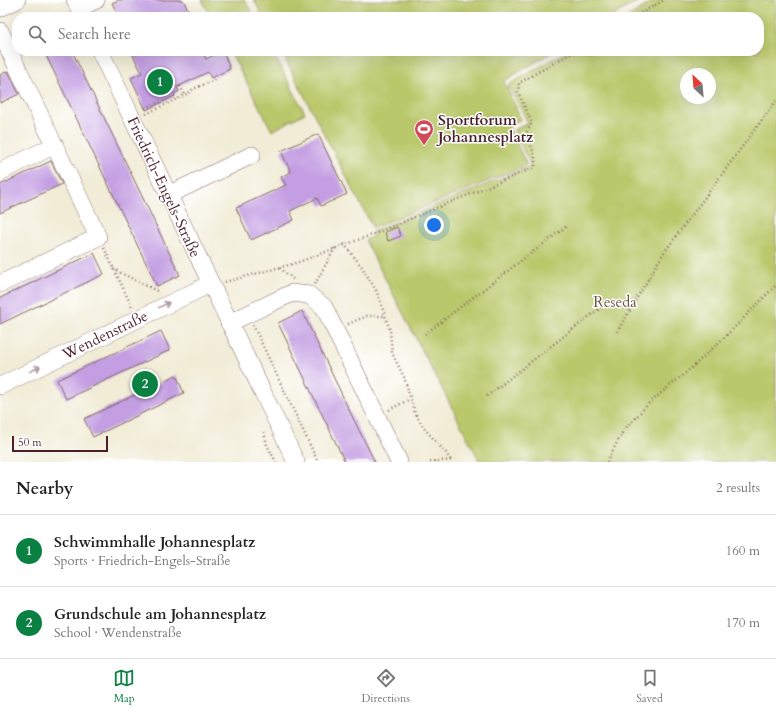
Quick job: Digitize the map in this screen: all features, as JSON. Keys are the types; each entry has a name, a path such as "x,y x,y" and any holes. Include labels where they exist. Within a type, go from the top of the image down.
{"street":[{"path":"0,8 17,0"},
{"path":"79,8 96,0"},
{"path":"0,31 6,60 55,146 98,237 0,284"},
{"name":"Friedrich-Engels-Straße","path":"102,56 296,462"},
{"path":"0,172 55,146"},
{"path":"168,195 252,155"},
{"name":"Wendenstraße","path":"0,386 175,300 211,285"},
{"path":"230,323 292,293 309,295 324,307 399,462"}],"path":[{"path":"643,12 664,0"},
{"path":"211,285 296,263 335,247 374,234 536,167 535,156 526,133 532,123 518,92 519,83 566,56"},
{"path":"133,120 189,94 193,89 216,79"},
{"path":"180,86 185,95"},
{"path":"145,108 163,100"},
{"path":"617,332 663,254 776,101"},
{"path":"425,334 567,226"},
{"path":"98,237 138,318"},
{"path":"344,244 378,292 384,316 390,330 392,354 404,376 410,399 424,428 451,461"},
{"path":"309,295 335,247"},
{"path":"113,269 175,300"},
{"path":"607,462 623,431 650,402 688,371 728,334 776,285"},
{"path":"487,396 604,305"},
{"path":"248,314 318,462"},
{"path":"336,331 367,316 384,316"},
{"path":"376,415 410,399"},
{"path":"430,462 451,461"}],"green space":[{"path":"202,0 245,0 251,12 208,12"},
{"path":"254,0 640,0 620,12 260,12"},
{"name":"Reseda","path":"656,0 776,0 776,462 480,462 365,240 374,236 372,232 531,166 514,130 528,123 508,85 558,56 764,56 764,12 636,12"},
{"path":"233,56 275,56 305,113 272,131"},
{"name":"Sportforum Johannesplatz","path":"284,56 546,56 504,81 521,119 508,126 527,165 373,228"}],"building":[{"path":"119,0 183,0 189,12 116,12 112,3"},
{"path":"46,56 74,56 180,275 157,286"},
{"path":"134,56 204,56 206,59 212,56 225,56 230,69 211,78 208,72 177,87 179,91 174,94 175,96 146,110 131,78 142,73"},
{"path":"8,71 19,94 0,103 0,75"},
{"path":"318,134 347,194 321,206 317,198 290,211 294,220 251,240 236,208 286,185 281,177 291,172 281,151"},
{"path":"51,161 62,184 0,213 0,185"},
{"path":"397,227 401,236 388,241 385,232"},
{"path":"94,253 104,274 0,324 0,298"},
{"path":"302,311 375,462 345,462 278,323"},
{"path":"161,331 170,350 66,399 57,380"},
{"path":"176,375 184,393 93,437 84,419"}],"place":[{"name":"Schwimmhalle Johannesplatz","path":"160,82"},
{"name":"Sportforum Johannesplatz","path":"424,146"},
{"name":"Grundschule am Johannesplatz","path":"145,384"}]}
